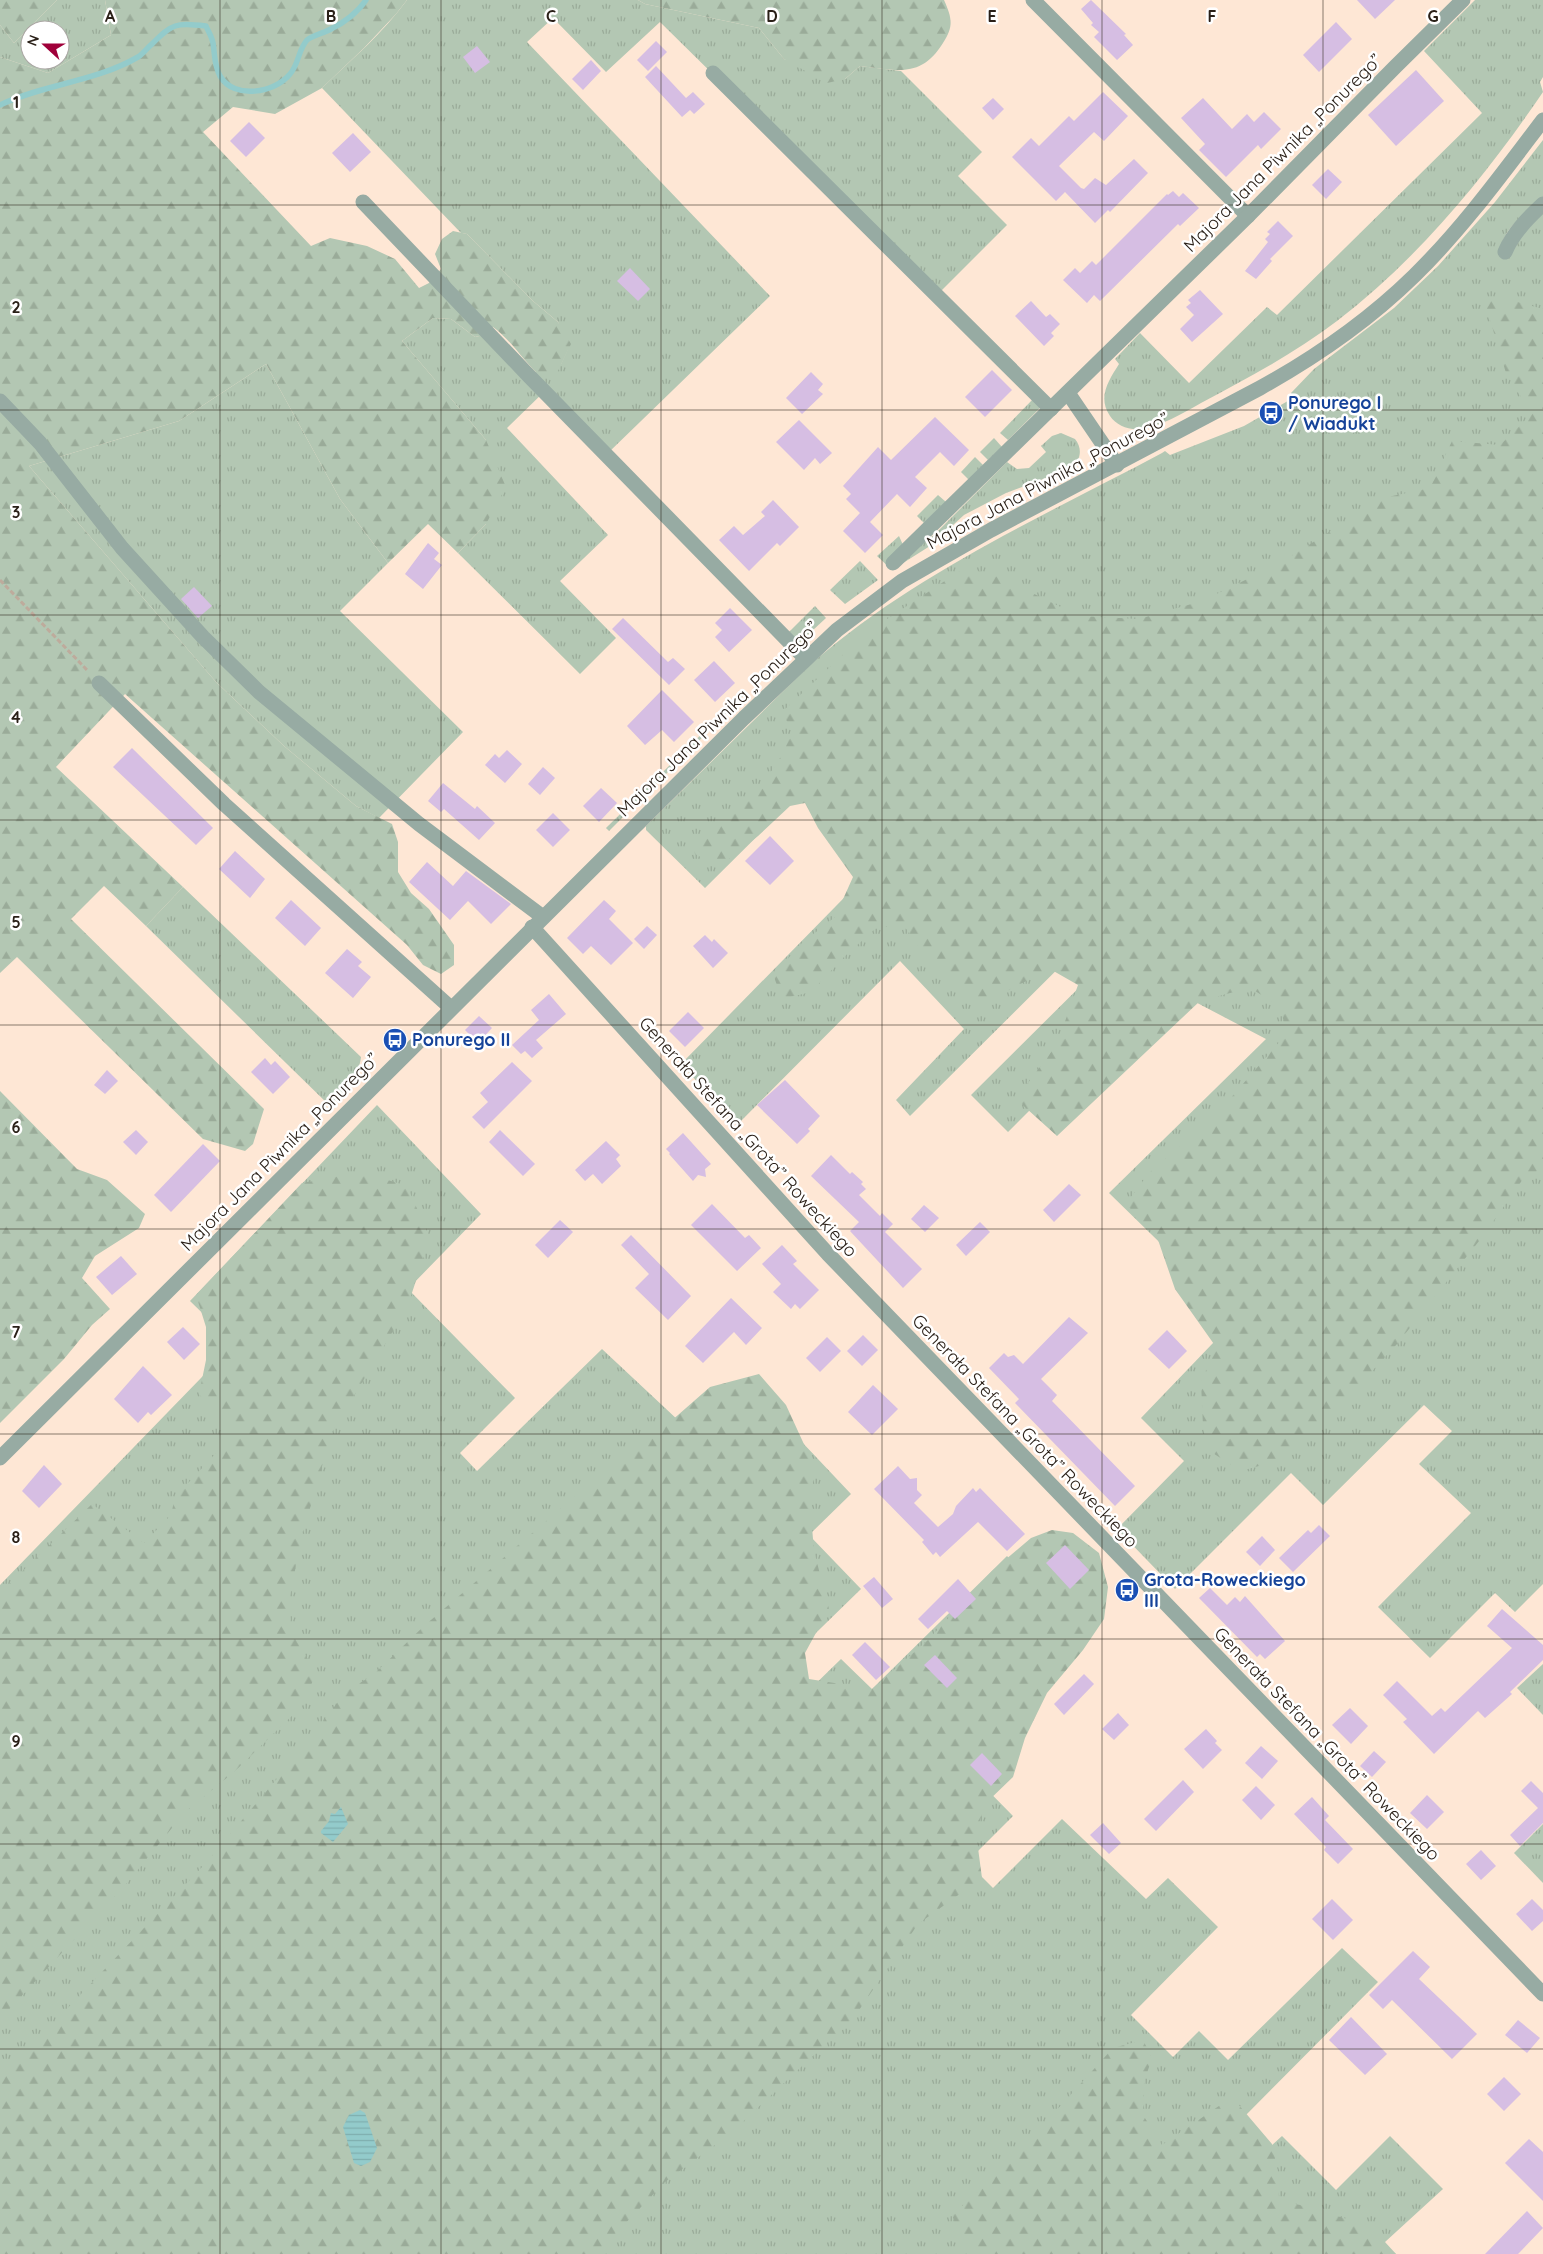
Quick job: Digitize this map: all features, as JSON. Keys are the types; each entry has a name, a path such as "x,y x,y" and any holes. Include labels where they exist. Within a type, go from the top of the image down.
{"street":[{"path":"1033,0 1248,216"},
{"name":"Majora Jana Piwnika „Ponurego”","path":"893,563 1248,216 1464,0"},
{"path":"713,73 1051,409"},
{"name":"Majora Jana Piwnika „Ponurego”","path":"0,1458 451,1008 806,658 837,630 902,581 991,530 1117,465 1298,367 1361,323 1414,276 1470,216 1543,120"},
{"path":"363,202 529,376 806,658"},
{"path":"1505,252 1509,242 1543,204"},
{"path":"1068,393 1117,465"},
{"name":"Generała Stefana „Grota” Roweckiego","path":"0,401 40,443 128,555 203,637 259,692 538,922 828,1254 1543,1994"},
{"path":"99,682 224,804 451,1008"}],"path":[{"path":"0,580 99,682"}],"green space":[{"path":"0,0 57,0 37,20 20,20 20,37 14,43 0,25"},
{"path":"57,0 105,0 111,35 70,60 70,20 37,20"},
{"path":"105,0 407,0 364,48 322,88 275,114 233,107 203,132 311,246 330,238 367,246 395,259 419,288 429,283 441,269 435,254 442,239 453,231 467,234 533,301 558,322 571,344 556,375 542,378 493,327 484,335 475,337 451,319 433,318 402,341 486,440 506,487 486,524 458,553 428,524 388,563 340,499 266,364 179,421 29,466 216,682 284,746 356,806 392,824 398,842 398,872 411,893 429,909 454,945 454,965 441,974 423,965 407,945 125,694 56,767 183,887 146,926 104,886 71,919 264,1109 253,1144 245,1151 203,1139 17,957 0,973 0,57 20,64 20,70 39,70 48,73 53,70 70,70 70,60 111,35"},
{"path":"407,0 638,0 645,4 759,28 784,59 845,79 860,66 901,71 982,152 958,176 1007,225 937,295 660,22 606,72 553,18 527,42 770,296 608,453 547,389 507,428 608,535 560,581 616,638 580,674 458,553 486,524 486,440 402,341 433,318 451,319 475,337 484,335 530,374 561,364 568,349 558,322 533,301 467,234 461,233 322,88 377,35"},
{"path":"638,0 944,0 951,22 947,37 935,54 917,67 907,70 896,70 860,66 845,79 827,83 784,59 759,28 645,4"},
{"path":"1475,0 1543,0 1543,77 1540,82 1543,92 1498,155 1449,215 1396,271 1367,297 1321,333 1288,354 1164,423 1147,428 1131,429 1116,422 1106,409 1104,395 1119,364 1115,359 1140,333 1189,383 1267,307 1277,315 1482,113 1424,51"},
{"path":"0,25 14,43 20,37 20,64 0,57"},
{"path":"39,70 53,70 48,73"},
{"path":"1543,140 1543,198 1512,227 1503,240 1501,248 1517,240 1543,213 1543,1584 1515,1612 1495,1593 1430,1658 1378,1607 1471,1513 1419,1464 1452,1431 1424,1405 1323,1505 1291,1473 1175,1589 1117,1529 1184,1461 1141,1418 1237,1318 1109,1193 1266,1039 1182,995 1080,1060 1008,1132 971,1095 1148,919 1127,900 910,1116 896,1100 964,1029 900,961 737,1125 681,1064 885,856 810,784 705,888 646,830 646,826 811,664 851,631 893,602 981,548 1165,451 1170,455 1244,426 1293,398 1291,393 1314,369 1394,308 1438,266 1495,202"},
{"path":"1497,296 1543,309 1543,1168 1523,1179 1483,1236 1397,1344 1327,1420 1283,1459 1241,1471 1208,1450 1203,1426 1201,1382 1216,1347 1175,1289 1157,1237 1126,1204 1149,1173 1216,1115 1288,1032 1278,1005 1255,991 1234,992 1200,1001 1057,1136 1016,1099 1057,1044 1078,985 1050,969 987,1001 947,980 924,956 905,927 877,927 844,957 811,992 782,999 774,977 797,947 835,917 853,877 818,828 805,803 790,806 758,836 719,867 695,854 693,846 723,822 766,779 786,746 792,728 781,713 866,633 966,567 1002,578 1079,616 1139,619 1202,601 1280,563 1383,498 1430,488 1452,441 1500,445 1532,414 1506,373 1485,303"},
{"path":"266,364 340,499 388,563 340,611 463,732 379,818 356,806 284,746 216,682 29,466 179,421"},
{"path":"1035,397 1043,405 1008,440 1000,433"},
{"path":"1061,433 1075,439 1080,451 1079,459 1070,469 1006,493 964,515 930,546 892,570 877,556 899,536 903,545 893,564 934,535 1007,462 1017,469 1029,468 1046,452 1041,446 1052,436"},
{"path":"994,438 1002,447 988,460 980,452"},
{"path":"975,457 983,465 969,480 961,472"},
{"path":"938,495 946,502 924,523 917,516"},
{"path":"860,561 878,580 845,604 830,590"},
{"path":"815,606 826,618 798,644 788,633"},
{"path":"743,691 745,694 686,754 684,752"},
{"path":"676,759 678,762 609,831 606,828"},
{"path":"183,887 361,1057 354,1078 330,1106 146,926"},
{"path":"0,1091 77,1169 107,1180 145,1214 139,1228 95,1256 82,1278 110,1309 92,1325 64,1359 0,1423"},
{"path":"377,1105 481,1214 408,1289 515,1398 460,1453 477,1471 602,1349 695,1436 749,1386 851,1494 809,1535 861,1589 736,1711 761,1737 841,1659 872,1689 1007,1556 1081,1633 953,1755 1013,1816 967,1862 993,1888 1062,1819 1146,1899 1168,1878 1218,1927 1131,2015 1173,2057 1199,2031 1228,2060 1342,1948 1378,1982 1243,2118 1271,2146 1282,2136 1336,2190 1390,2136 1443,2189 1385,2242 1396,2254 0,2254 0,1585 234,1344 190,1301"},
{"path":"362,1172 407,1186 430,1238 407,1308 329,1437 319,1479 302,1534 289,1601 292,1634 316,1672 304,1704 234,1772 185,1812 127,1883 0,2019 0,1593 92,1504 144,1543 171,1515 175,1497 234,1434 199,1394 206,1360 206,1327 196,1295 302,1183"},
{"path":"759,1374 786,1405 808,1453 813,1480 811,1515 814,1551 829,1609 805,1653 809,1679 872,1689 928,1640 992,1571 1031,1538 1052,1530 1073,1533 1099,1553 1108,1587 1104,1619 1083,1650 1047,1693 1025,1738 1013,1777 985,1804 976,1833 982,1878 918,1924 855,2016 731,2133 665,2182 596,2254 0,2254 0,2079 205,1864 313,1736 345,1692 373,1675 424,1626 587,1486 638,1450 710,1387"},
{"path":"1543,1664 1543,1715 1517,1688"},
{"path":"1543,1824 1543,1883 1514,1853"},
{"path":"1143,2040 1152,2058 1144,2082 1143,2115 1162,2145 1232,2097 1272,2144 1278,2172 1279,2199 1354,2221 1396,2254 978,2254 963,2244 952,2215 1006,2166 1113,2048"}],"water":[{"path":"341,1807 348,1824 333,1842 321,1831 329,1821 331,1813 335,1814"},
{"path":"360,2110 365,2113 377,2148 370,2162 361,2166 354,2163 343,2127 349,2115"}],"building":[{"path":"1091,0 1126,34 1124,35 1133,45 1117,60 1094,37 1099,32 1091,25 1093,23 1081,9"},
{"path":"1357,0 1395,0 1375,19"},
{"path":"1336,22 1352,39 1319,72 1303,55"},
{"path":"656,41 667,52 648,71 637,60"},
{"path":"477,46 490,62 475,73 463,57"},
{"path":"591,60 601,71 583,90 572,79"},
{"path":"656,66 686,98 693,92 705,104 694,114 690,110 682,117 645,77"},
{"path":"1416,70 1444,101 1396,146 1368,115"},
{"path":"1103,92 1128,116 1104,141 1094,132 1059,166 1084,189 1095,178 1106,185 1134,159 1148,173 1110,212 1108,210 1095,223 1065,192 1056,201 1012,157 1031,138 1039,146 1069,116 1074,121"},
{"path":"993,98 1004,109 993,120 982,108"},
{"path":"1203,98 1232,129 1247,114 1254,122 1264,112 1281,129 1261,149 1258,145 1226,177 1199,150 1205,144 1181,118"},
{"path":"249,122 265,138 246,157 230,141"},
{"path":"353,133 371,152 350,172 332,153"},
{"path":"1328,169 1342,182 1326,199 1312,185"},
{"path":"1173,191 1179,197 1183,193 1199,208 1180,226 1178,224 1100,301 1094,295 1087,303 1063,280 1075,268 1080,273 1092,261 1096,265 1167,194"},
{"path":"1278,221 1293,236 1270,259 1272,261 1256,279 1245,271 1268,242 1265,239 1270,234 1267,232"},
{"path":"630,268 650,289 638,301 617,281"},
{"path":"1200,290 1223,314 1192,342 1180,329 1194,315 1186,307 1191,303 1188,300"},
{"path":"1031,301 1046,317 1050,314 1060,324 1051,333 1054,336 1044,346 1015,316"},
{"path":"992,370 1012,390 985,417 965,397"},
{"path":"811,372 823,384 818,390 823,394 802,414 786,398"},
{"path":"935,417 969,450 954,466 940,452 915,477 927,488 910,507 897,494 870,522 883,535 865,553 843,531 860,513 846,499 851,494 843,486 878,447 891,460"},
{"path":"799,420 832,453 820,464 815,458 804,470 776,442"},
{"path":"773,500 799,527 780,546 777,543 749,571 719,540 734,526 743,535 765,516 761,512"},
{"path":"428,543 439,553 434,559 442,565 423,589 405,574"},
{"path":"194,587 212,606 198,618 181,599"},
{"path":"730,608 752,630 729,652 715,637 722,630 715,623"},
{"path":"623,618 668,662 673,658 685,669 669,685 612,629"},
{"path":"714,661 735,683 715,702 694,680"},
{"path":"662,690 694,722 674,742 662,730 645,745 627,726"},
{"path":"132,748 213,828 196,845 113,767"},
{"path":"507,750 522,764 505,783 485,765 495,754 499,758"},
{"path":"543,767 555,778 540,795 528,784"},
{"path":"443,783 475,809 477,806 495,823 479,840 444,809 441,812 428,801"},
{"path":"601,788 617,803 599,822 583,806"},
{"path":"553,813 570,830 553,847 536,830"},
{"path":"770,836 794,861 770,885 745,861"},
{"path":"235,851 265,879 250,898 219,869"},
{"path":"427,862 453,886 466,871 511,904 491,924 468,901 450,920 409,882"},
{"path":"291,900 321,928 305,946 275,918"},
{"path":"604,900 616,911 609,919 633,943 611,965 591,946 583,954 567,938"},
{"path":"647,926 657,935 644,949 634,939"},
{"path":"705,935 712,942 714,939 728,953 713,968 693,946"},
{"path":"347,949 362,962 358,966 371,977 353,998 325,973"},
{"path":"549,994 566,1014 536,1040 543,1048 532,1058 525,1051 521,1054 512,1045 539,1020 531,1010"},
{"path":"688,1012 704,1028 685,1047 669,1031"},
{"path":"479,1016 492,1028 478,1043 465,1030"},
{"path":"265,1058 271,1065 275,1061 290,1077 273,1094 251,1072"},
{"path":"512,1062 532,1081 484,1129 472,1117 488,1102 480,1093"},
{"path":"107,1070 118,1081 105,1094 94,1085"},
{"path":"785,1080 820,1116 808,1129 810,1131 797,1144 757,1105"},
{"path":"136,1130 148,1142 136,1155 123,1142"},
{"path":"500,1130 535,1164 523,1176 489,1142"},
{"path":"683,1133 711,1164 705,1169 706,1177 698,1175 693,1181 666,1149"},
{"path":"606,1141 620,1155 616,1159 621,1166 602,1184 593,1174 585,1181 575,1170"},
{"path":"203,1144 220,1161 171,1212 154,1195"},
{"path":"831,1155 850,1174 852,1172 863,1182 861,1184 866,1189 859,1195 880,1216 882,1213 893,1224 885,1232 922,1269 903,1288 850,1231 859,1222 811,1176"},
{"path":"1069,1184 1081,1195 1054,1222 1043,1210"},
{"path":"712,1204 745,1238 749,1235 761,1248 737,1271 691,1225"},
{"path":"924,1205 939,1218 925,1232 911,1219"},
{"path":"560,1220 573,1232 548,1258 535,1245"},
{"path":"980,1222 990,1232 966,1256 956,1245"},
{"path":"631,1235 691,1296 668,1320 635,1288 649,1274 621,1245"},
{"path":"782,1245 797,1261 793,1264 819,1290 800,1309 795,1304 791,1309 773,1292 781,1284 762,1264"},
{"path":"121,1256 137,1274 112,1295 96,1277"},
{"path":"731,1298 762,1328 746,1345 734,1332 703,1363 685,1346"},
{"path":"1069,1317 1088,1333 1041,1379 1057,1395 1052,1401 1135,1486 1115,1506 1015,1403 1019,1399 989,1368 1004,1353 1008,1357 1014,1355 1023,1364"},
{"path":"183,1327 200,1344 184,1360 167,1342"},
{"path":"1167,1330 1187,1351 1169,1369 1148,1349"},
{"path":"863,1335 878,1350 862,1366 847,1351"},
{"path":"827,1337 841,1351 820,1372 806,1358"},
{"path":"143,1366 172,1395 151,1415 148,1412 138,1423 114,1399"},
{"path":"873,1385 898,1409 872,1435 848,1412"},
{"path":"44,1465 62,1484 39,1508 22,1491"},
{"path":"898,1466 910,1479 917,1478 917,1490 922,1495 914,1503 938,1527 953,1514 956,1506 973,1488 976,1492 980,1488 1025,1534 1007,1551 978,1522 940,1557 936,1552 933,1555 922,1542 924,1540 874,1489"},
{"path":"1319,1525 1330,1536 1293,1572 1279,1558 1308,1530 1311,1533"},
{"path":"1262,1536 1275,1550 1260,1566 1246,1552"},
{"path":"1065,1545 1089,1570 1070,1589 1046,1563"},
{"path":"874,1577 893,1599 882,1608 863,1586"},
{"path":"958,1579 976,1599 955,1619 947,1611 928,1629 918,1619"},
{"path":"1210,1588 1227,1605 1235,1597 1240,1602 1245,1596 1285,1641 1265,1659 1260,1654 1257,1657 1199,1598"},
{"path":"1502,1609 1543,1645 1543,1660 1510,1692 1512,1694 1485,1718 1478,1711 1434,1754 1403,1722 1407,1719 1383,1695 1397,1681 1432,1716 1441,1708 1445,1712 1512,1648 1487,1626"},
{"path":"865,1642 890,1667 876,1680 852,1655"},
{"path":"935,1655 957,1678 947,1688 924,1665"},
{"path":"1084,1674 1094,1684 1064,1715 1054,1704"},
{"path":"1350,1708 1368,1726 1351,1744 1332,1725"},
{"path":"1118,1713 1129,1725 1114,1740 1102,1729"},
{"path":"1206,1729 1222,1750 1203,1769 1184,1749"},
{"path":"1261,1746 1278,1761 1262,1779 1245,1763"},
{"path":"1374,1751 1386,1762 1372,1777 1360,1766"},
{"path":"982,1753 1002,1774 991,1786 970,1765"},
{"path":"1183,1780 1194,1792 1156,1831 1144,1819"},
{"path":"1531,1781 1543,1793 1543,1823 1520,1846 1510,1835 1538,1808 1521,1791"},
{"path":"1256,1786 1275,1805 1261,1820 1242,1800"},
{"path":"1427,1795 1444,1812 1427,1829 1410,1813"},
{"path":"1312,1797 1329,1816 1325,1820 1353,1849 1338,1864 1324,1850 1326,1847 1294,1814"},
{"path":"1103,1823 1121,1843 1109,1854 1090,1835"},
{"path":"1481,1850 1496,1866 1481,1880 1466,1864"},
{"path":"1332,1899 1353,1920 1333,1940 1312,1919"},
{"path":"1532,1899 1543,1910 1543,1921 1532,1931 1516,1914"},
{"path":"1413,1951 1430,1967 1419,1979 1477,2034 1452,2059 1392,2000 1383,2009 1369,1995"},
{"path":"1351,2017 1387,2054 1365,2075 1329,2040"},
{"path":"1518,2020 1540,2038 1527,2053 1505,2035"},
{"path":"1504,2077 1521,2094 1504,2111 1487,2094"},
{"path":"1529,2139 1543,2152 1543,2201 1505,2163"},
{"path":"1527,2211 1543,2228 1518,2254 1485,2254"}],"waterway":[{"path":"0,105 34,92 87,78 122,65 140,56 170,28 181,25 206,26 212,41 218,72 226,84 244,91 265,89 275,86 290,74 307,40 336,27 355,13 366,0"}],"place":[{"name":"Ponurego I / Wiadukt","path":"1271,413"},
{"name":"Ponurego II","path":"395,1040"},
{"name":"Grota-Roweckiego III","path":"1127,1590"}]}
